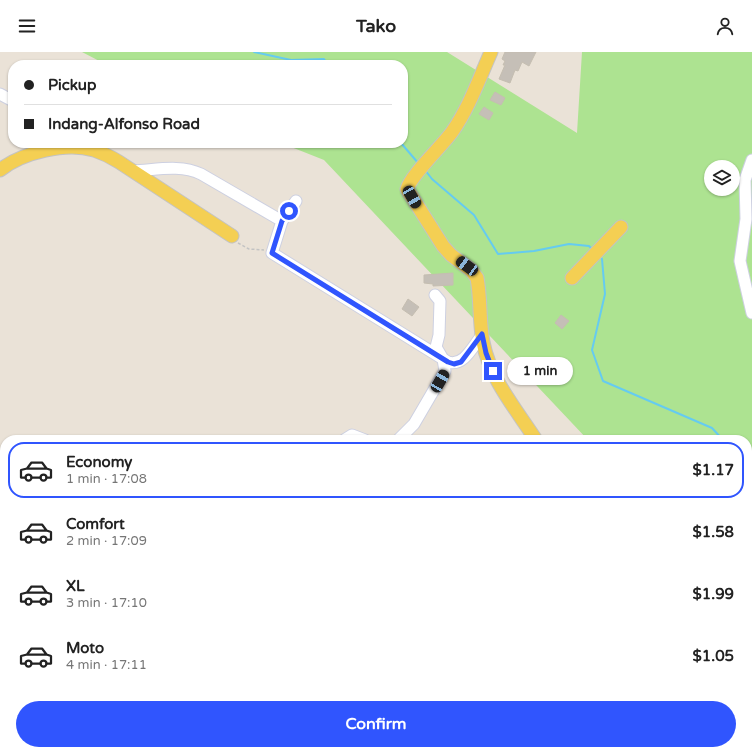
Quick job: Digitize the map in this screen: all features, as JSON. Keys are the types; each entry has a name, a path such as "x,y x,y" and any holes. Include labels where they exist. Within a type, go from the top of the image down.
{"main road":[{"path":"491,52 460,120 445,141 412,180 407,190 447,251 472,270 477,278 482,334 486,353 498,381 533,435"},
{"path":"0,170 25,156 42,151 77,148"},
{"path":"92,148 133,171 232,236"},
{"path":"572,278 620,227"}],"street":[{"path":"752,160 745,180 746,219 740,261 752,313"},
{"path":"133,171 179,168 189,169 201,174 282,221"},
{"path":"296,201 282,221 272,253 443,360 454,364 461,362 482,334"},
{"path":"403,435 414,424 445,371 443,360 436,346 439,335 440,301 435,295"}],"path":[{"path":"232,236 232,239 249,249 265,250 272,253"}],"green space":[{"path":"82,52 447,52 577,133 582,52 752,52 752,435 583,435 324,160 294,148 408,148 408,60 97,60"}],"building":[{"path":"505,52 536,52 529,66 522,62 518,71 515,70 510,83 499,79 505,65 503,65 505,61 502,59"},
{"path":"495,92 505,98 501,105 490,100"},
{"path":"484,107 493,113 489,120 479,114"},
{"path":"453,273 453,285 433,286 433,284 424,283 424,275"},
{"path":"408,299 419,307 412,316 402,309"},
{"path":"561,315 569,321 562,329 555,323"}],"waterway":[{"path":"254,52 291,60"},
{"path":"291,60 325,60"},
{"path":"405,148 419,164"},
{"path":"425,170 432,179 474,215 498,254 534,251 569,244 589,246 593,250"},
{"path":"600,257 602,259 605,294 592,350 603,381 712,428 718,435"}],"route":[{"path":"289,211 282,221 272,253 448,362 454,364 461,362 482,334 483,344 493,371"}]}
